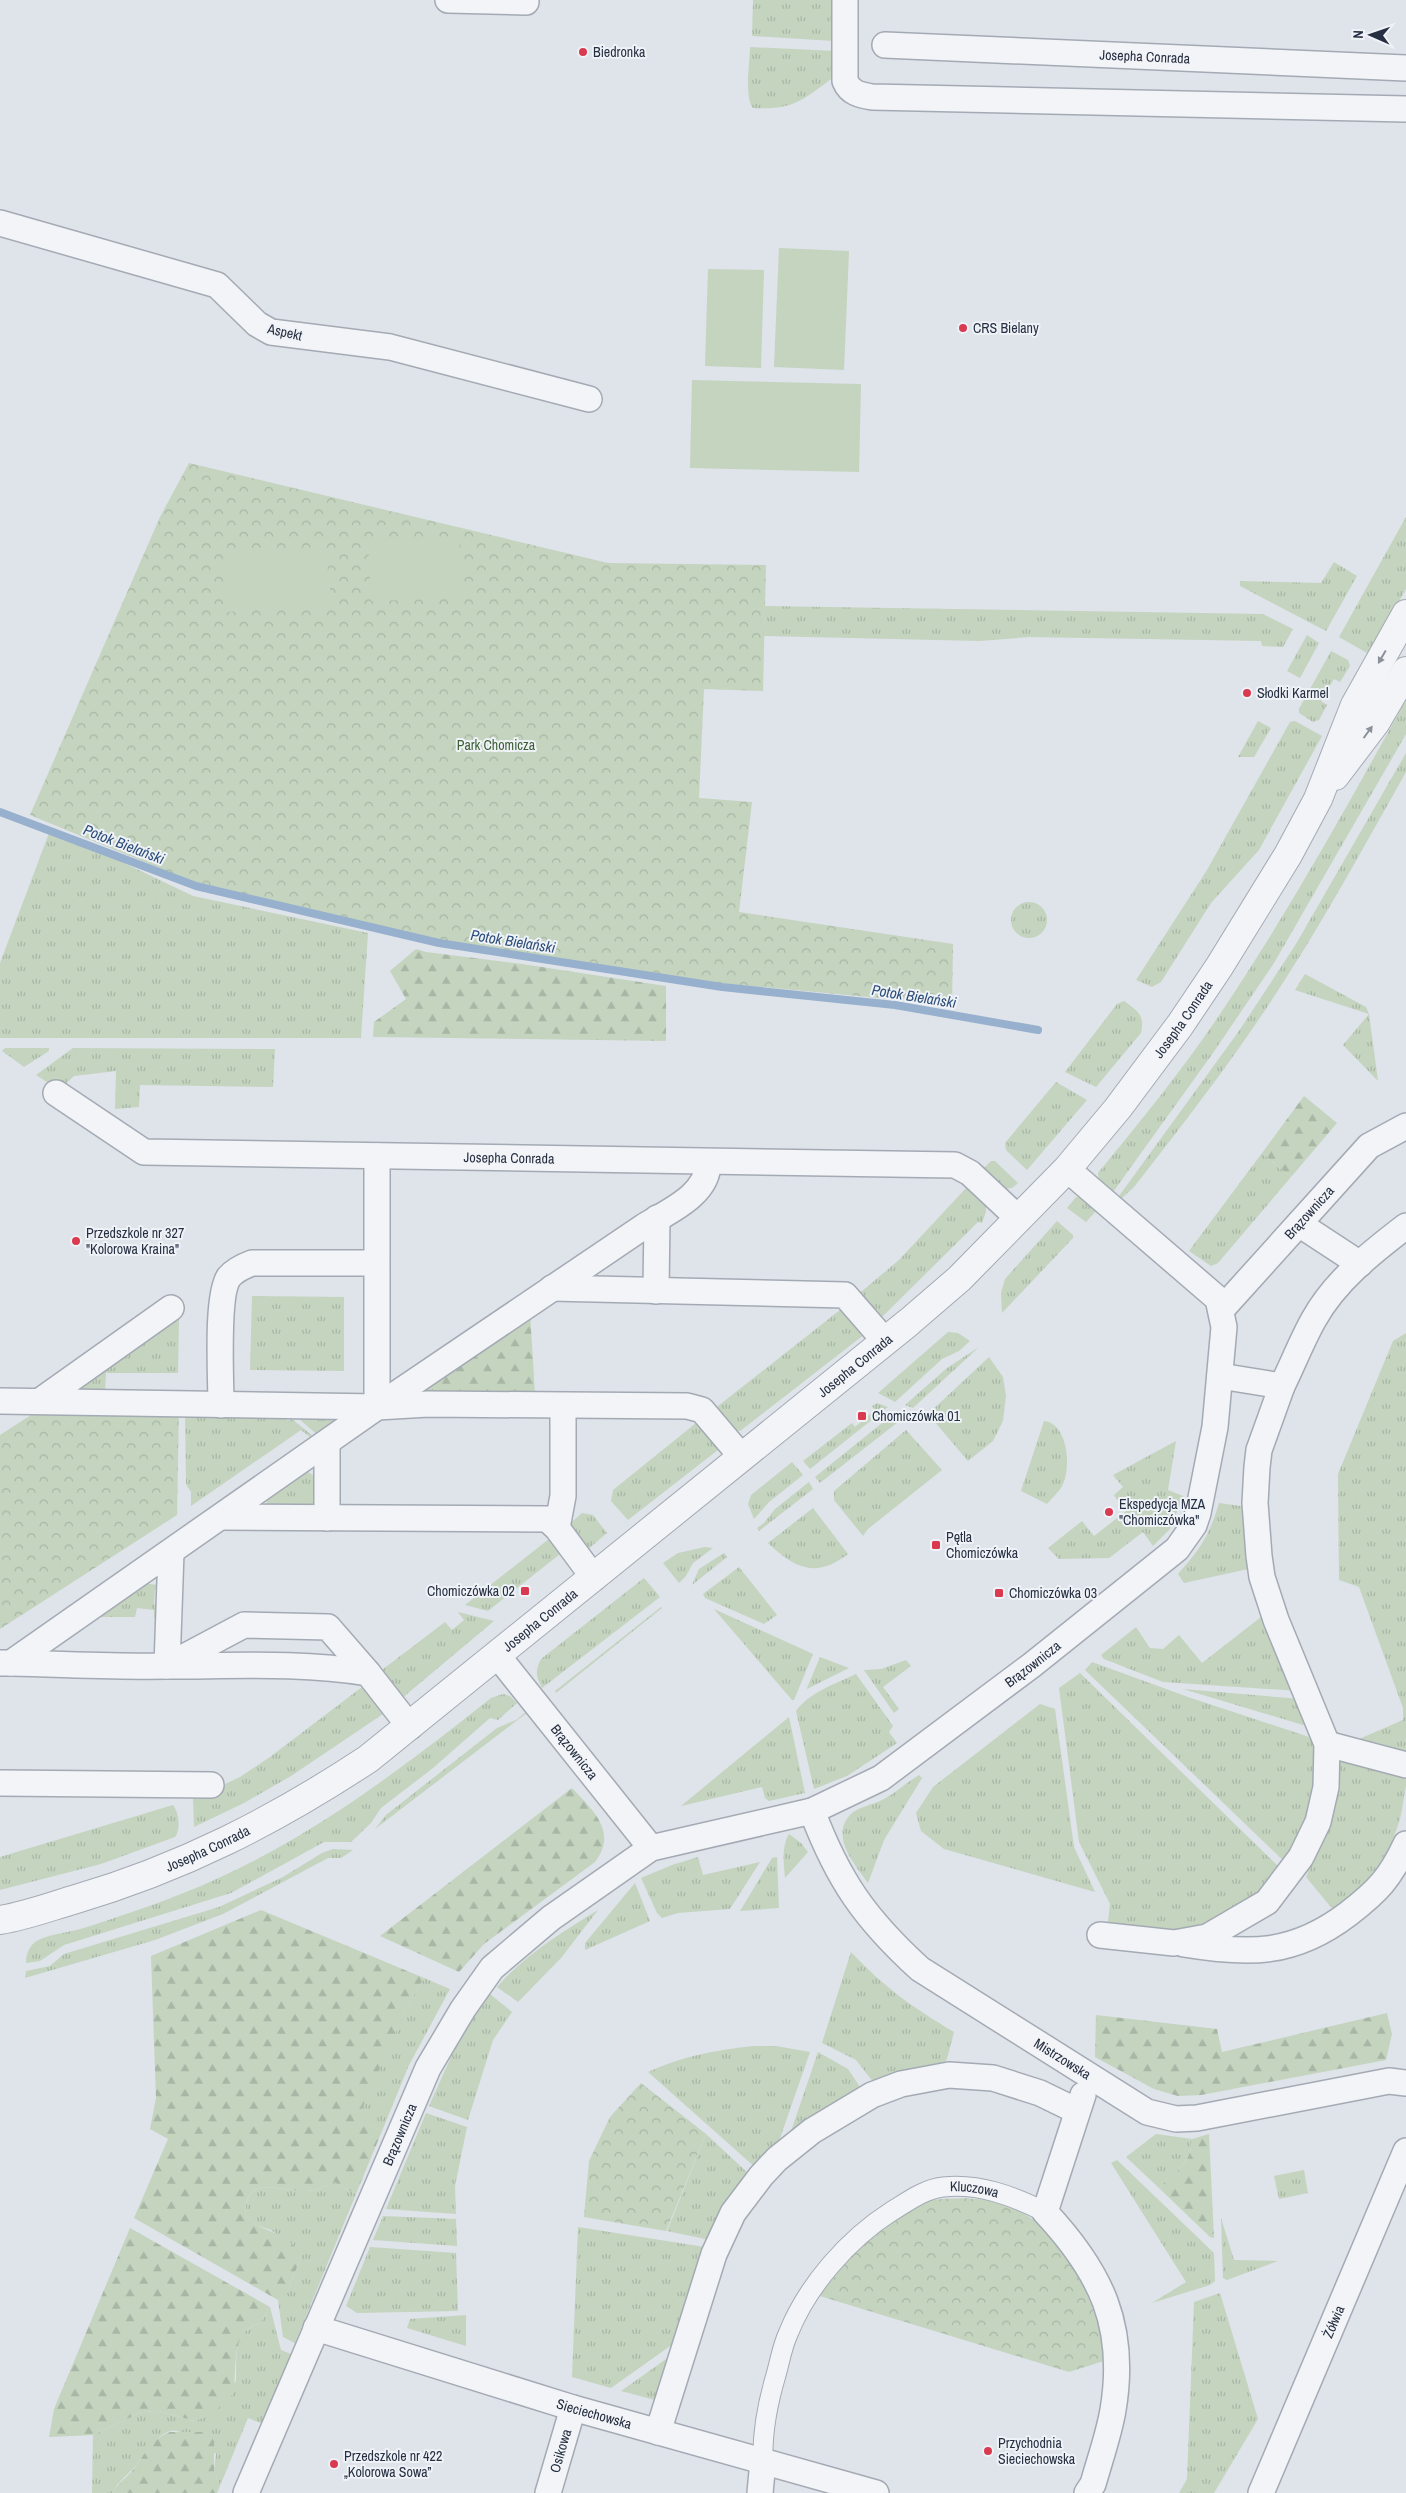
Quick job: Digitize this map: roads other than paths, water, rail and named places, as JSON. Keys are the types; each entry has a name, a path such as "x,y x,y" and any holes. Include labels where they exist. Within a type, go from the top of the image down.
{"street":[{"path":"448,0 526,2"},
{"path":"845,0 845,81 848,88 857,95 872,98 1406,109"},
{"name":"Josepha Conrada","path":"885,45 1406,68"},
{"name":"Aspekt","path":"0,223 217,285 257,324 271,332 390,347 589,399"},
{"name":"Josepha Conrada","path":"1318,799 1355,704 1406,614"},
{"name":"Josepha Conrada","path":"0,1920 121,1886 189,1860 248,1831 317,1792 368,1759 594,1578 741,1456 885,1342 959,1279 1067,1169 1149,1067 1214,974 1256,909 1318,799 1376,722 1406,671"},
{"name":"Josepha Conrada","path":"56,1093 144,1152 955,1165 970,1173 1019,1219"},
{"name":"Brązownicza","path":"246,2493 428,2068 479,1984 508,1953 650,1848 812,1812 881,1778 1032,1665 1177,1549 1194,1525 1202,1500 1215,1427 1224,1327 1222,1309 1369,1146 1406,1126"},
{"path":"377,1156 377,1407"},
{"path":"5,1663 171,1552 377,1407 552,1288 676,1207 701,1187 706,1179 708,1162"},
{"path":"1067,1169 1218,1299 1222,1309"},
{"path":"656,1291 657,1218"},
{"path":"1299,1224 1360,1264"},
{"path":"1174,1943 1206,1937 1267,1902 1301,1857 1318,1822 1326,1787 1327,1744 1276,1620 1262,1577 1255,1504 1256,1467 1259,1450 1282,1386 1314,1318 1332,1293 1360,1264 1406,1226"},
{"path":"221,1404 222,1298 230,1277 239,1268 252,1263 376,1263"},
{"path":"552,1288 845,1295 885,1342"},
{"path":"40,1401 171,1308"},
{"path":"1220,1376 1282,1386"},
{"path":"0,1401 377,1407 428,1404 686,1406 702,1410 741,1456"},
{"path":"557,1528 563,1496 563,1406"},
{"path":"327,1444 327,1518"},
{"path":"222,1517 547,1519 557,1528 594,1578"},
{"path":"166,1666 171,1552"},
{"path":"166,1666 244,1625 328,1627 368,1673 410,1727"},
{"name":"Brązownicza","path":"497,1655 650,1848"},
{"path":"5,1663 166,1666 273,1665 332,1667 368,1673"},
{"path":"1327,1744 1406,1764"},
{"path":"0,1783 212,1785"},
{"name":"Mistrzowska","path":"812,1812 838,1874 861,1907 893,1944 920,1969 1147,2112 1176,2119 1197,2118 1389,2081 1406,2083"},
{"path":"1100,1935 1221,1950 1263,1950 1292,1945 1315,1937 1355,1908 1385,1882 1406,1844"},
{"path":"658,2432 714,2254 733,2213 761,2176 777,2159 812,2131 872,2095 901,2084 949,2075 993,2078 1040,2093 1078,2111"},
{"path":"1045,2212 1089,2076"},
{"name":"Żółwia","path":"1261,2493 1406,2150"},
{"name":"Kluczowa","path":"763,2460 769,2398 788,2334 803,2304 823,2275 848,2247 881,2219 914,2197 941,2187 961,2187 998,2192 1045,2212 1066,2234 1090,2269 1104,2298 1115,2336 1117,2363 1113,2410 1093,2484 1088,2493"},
{"name":"Sieciechowska","path":"316,2328 573,2408 876,2493"},
{"name":"Osikowa","path":"548,2493 573,2408"},
{"path":"760,2493 763,2460"}],"waterway":[{"name":"Potok Bielański","path":"0,812 196,886 439,943 722,987 895,1005 1038,1030"}],"place":[{"name":"Biedronka","path":"583,52"},
{"name":"CRS Bielany","path":"963,328"},
{"name":"Słodki Karmel","path":"1247,693"},
{"name":"Przedszkole nr 327 \"Kolorowa Kraina\"","path":"76,1241"},
{"name":"Chomiczówka 01","path":"862,1416"},
{"name":"Ekspedycja MZA \"Chomiczówka\"","path":"1109,1512"},
{"name":"Pętla Chomiczówka","path":"936,1545"},
{"name":"Chomiczówka 02","path":"525,1591"},
{"name":"Chomiczówka 03","path":"999,1593"},
{"name":"Przychodnia Sieciechowska","path":"988,2451"},
{"name":"Przedszkole nr 422 „Kolorowa Sowa”","path":"334,2464"}],"park label":[{"name":"Park Chomicza","path":"496,745"}]}
